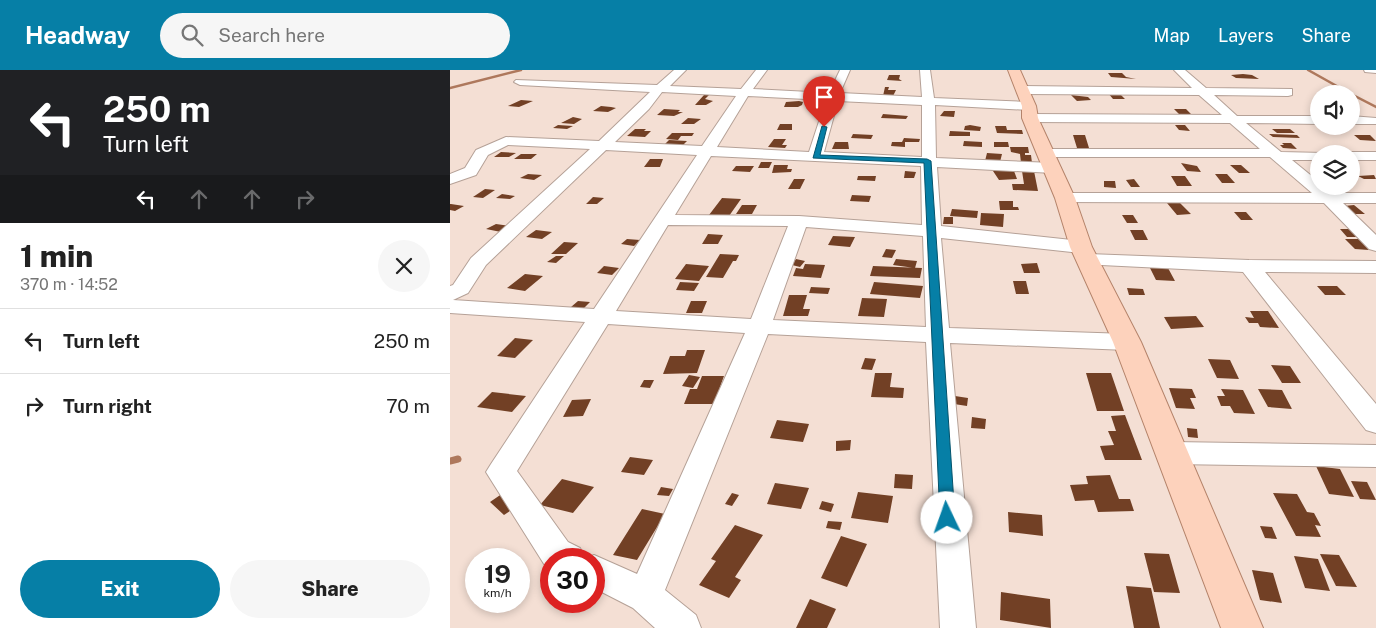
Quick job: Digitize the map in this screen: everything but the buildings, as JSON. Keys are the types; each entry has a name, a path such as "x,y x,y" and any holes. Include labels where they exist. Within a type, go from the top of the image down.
{"main road":[{"path":"1024,96 1065,198 1084,254 1127,342 1242,628"}],"street":[{"path":"450,294 461,289 478,262 681,70"},
{"path":"553,548 501,472 598,317 744,93 762,70"},
{"path":"816,157 833,97 845,70"},
{"path":"925,70 930,102 927,161 936,337 947,518 958,628"},
{"path":"1180,70 1233,120 1327,197 1376,246"},
{"path":"1369,70 1376,72"},
{"path":"520,82 930,102 1024,96 1288,92"},
{"path":"1024,96 1233,120 1310,120"},
{"path":"1360,120 1372,121"},
{"path":"450,179 470,173 476,168 481,153 506,141 927,161 1050,161 1310,156"},
{"path":"1360,156 1376,156"},
{"path":"1065,198 1376,198"},
{"path":"663,220 798,221 932,231 1084,254 1249,266 1376,267"},
{"path":"645,596 760,325 798,221"},
{"path":"1249,266 1376,423"},
{"path":"450,306 598,317 760,325 936,337 1127,342"},
{"path":"1172,453 1376,456"},
{"path":"605,576 645,596 683,628"}],"waterway":[{"path":"450,88 521,70"},
{"path":"1308,70 1376,107"},
{"path":"450,461 458,459"}],"route":[{"path":"824,127 816,157 927,161 947,518"}]}
